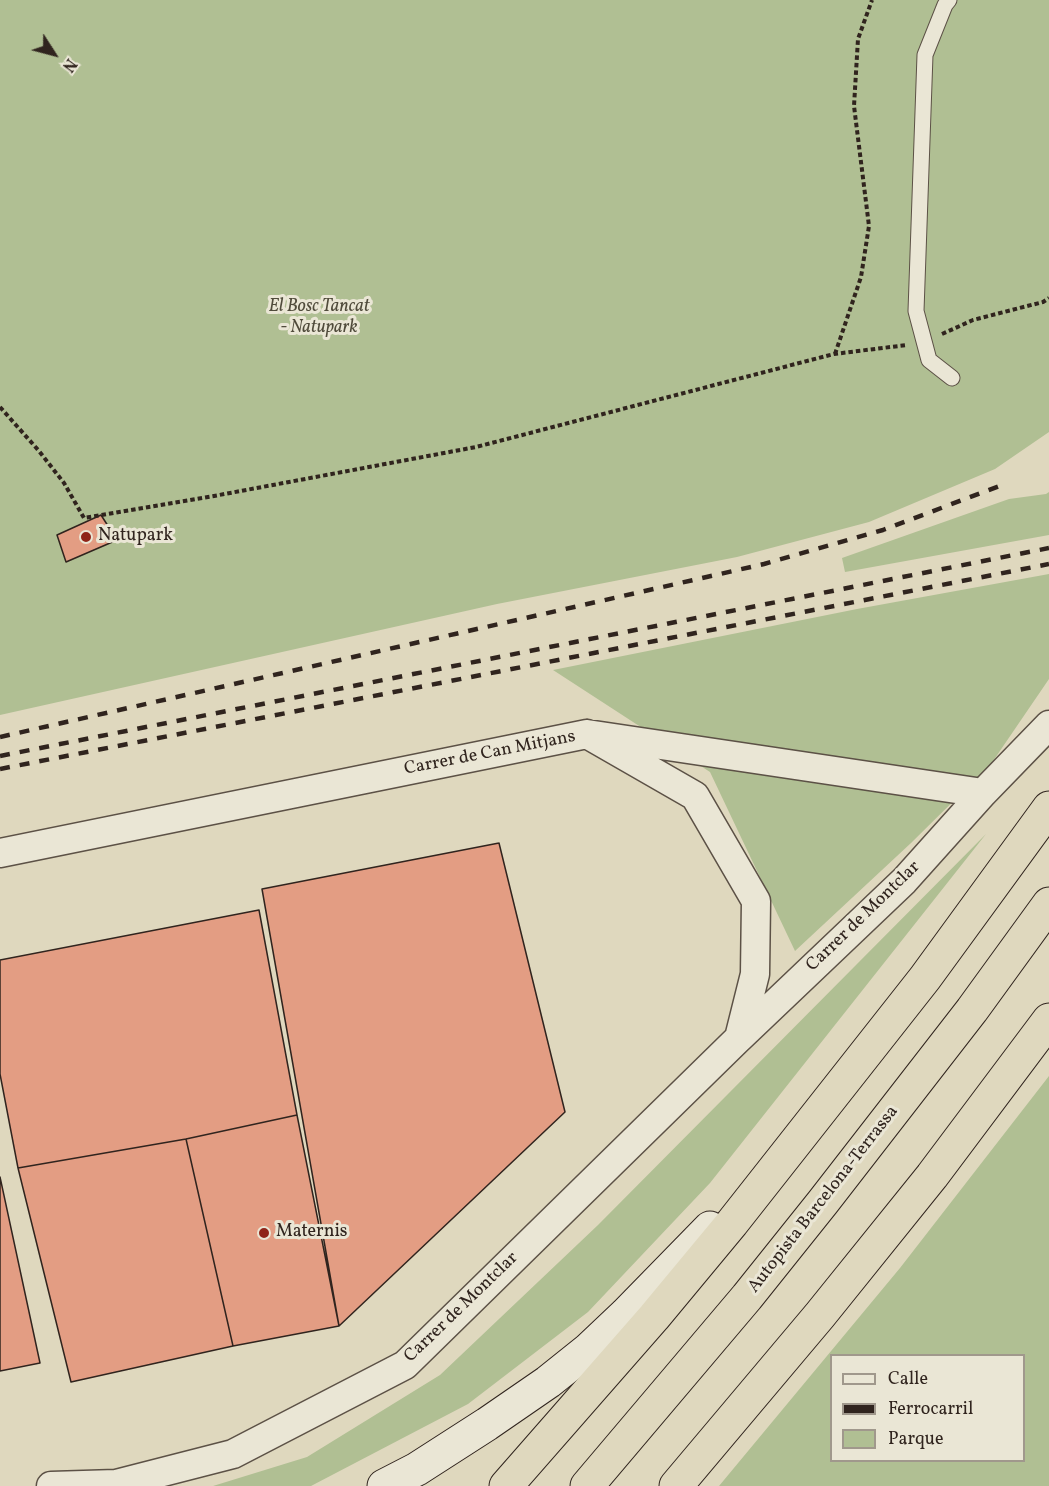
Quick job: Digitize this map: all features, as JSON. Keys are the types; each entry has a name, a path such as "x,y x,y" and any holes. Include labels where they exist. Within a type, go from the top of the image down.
{"highway":[{"path":"506,1486 661,1309 732,1223 925,978 1049,808"},
{"name":"Autopista Barcelona-Terrassa","path":"587,1486 747,1297 823,1202 958,1028 1049,904"},
{"path":"676,1486 820,1315 932,1176 1049,1020"}],"main road":[{"path":"384,1486 417,1469 487,1424 548,1382 588,1350 690,1250 849,1075"}],"street":[{"name":"Carrer de Montclar","path":"51,1486 116,1484 233,1454 405,1365 739,1038 904,881 1049,724"},
{"name":"Carrer de Can Mitjans","path":"0,853 586,734 983,793"},
{"path":"586,734 695,796 756,901 755,974 739,1038"}],"lane":[{"path":"949,0 925,55 916,311 929,360 952,378"}],"path":[{"path":"834,354 861,277 869,226 854,106 858,39 872,0"},
{"path":"0,407 64,483 84,518 476,447 834,354 924,342 973,320 1043,302 1049,298"}],"green space":[{"name":"El Bosc Tancat - Natupark","path":"0,0 1049,0 1049,432 995,469 869,522 737,557 497,604 0,715"},
{"path":"1049,492 1049,535 845,572 842,558 1009,499"},
{"path":"1049,574 1049,679 991,764 911,843 795,951 710,772 553,670 857,609"},
{"path":"986,834 710,1183 588,1312 468,1404 311,1486 213,1486 307,1457 440,1375 598,1225"},
{"path":"1049,1076 1049,1486 719,1486 900,1268"}],"building":[{"name":"Natupark","path":"101,515 117,540 66,562 57,535"},
{"path":"499,843 565,1112 339,1326 262,889"},
{"path":"259,910 297,1115 186,1139 18,1168 0,1074 0,960"},
{"name":"Maternis","path":"297,1115 339,1326 233,1346 186,1139"},
{"path":"186,1139 233,1346 71,1382 18,1168"},
{"path":"0,1177 40,1363 0,1371"}],"railway":[{"path":"0,737 764,564 883,530 1002,485"},
{"path":"0,756 1049,548"},
{"path":"0,769 1049,564"}],"place":[{"name":"Natupark","path":"86,537"},
{"name":"Maternis","path":"264,1233"}]}
